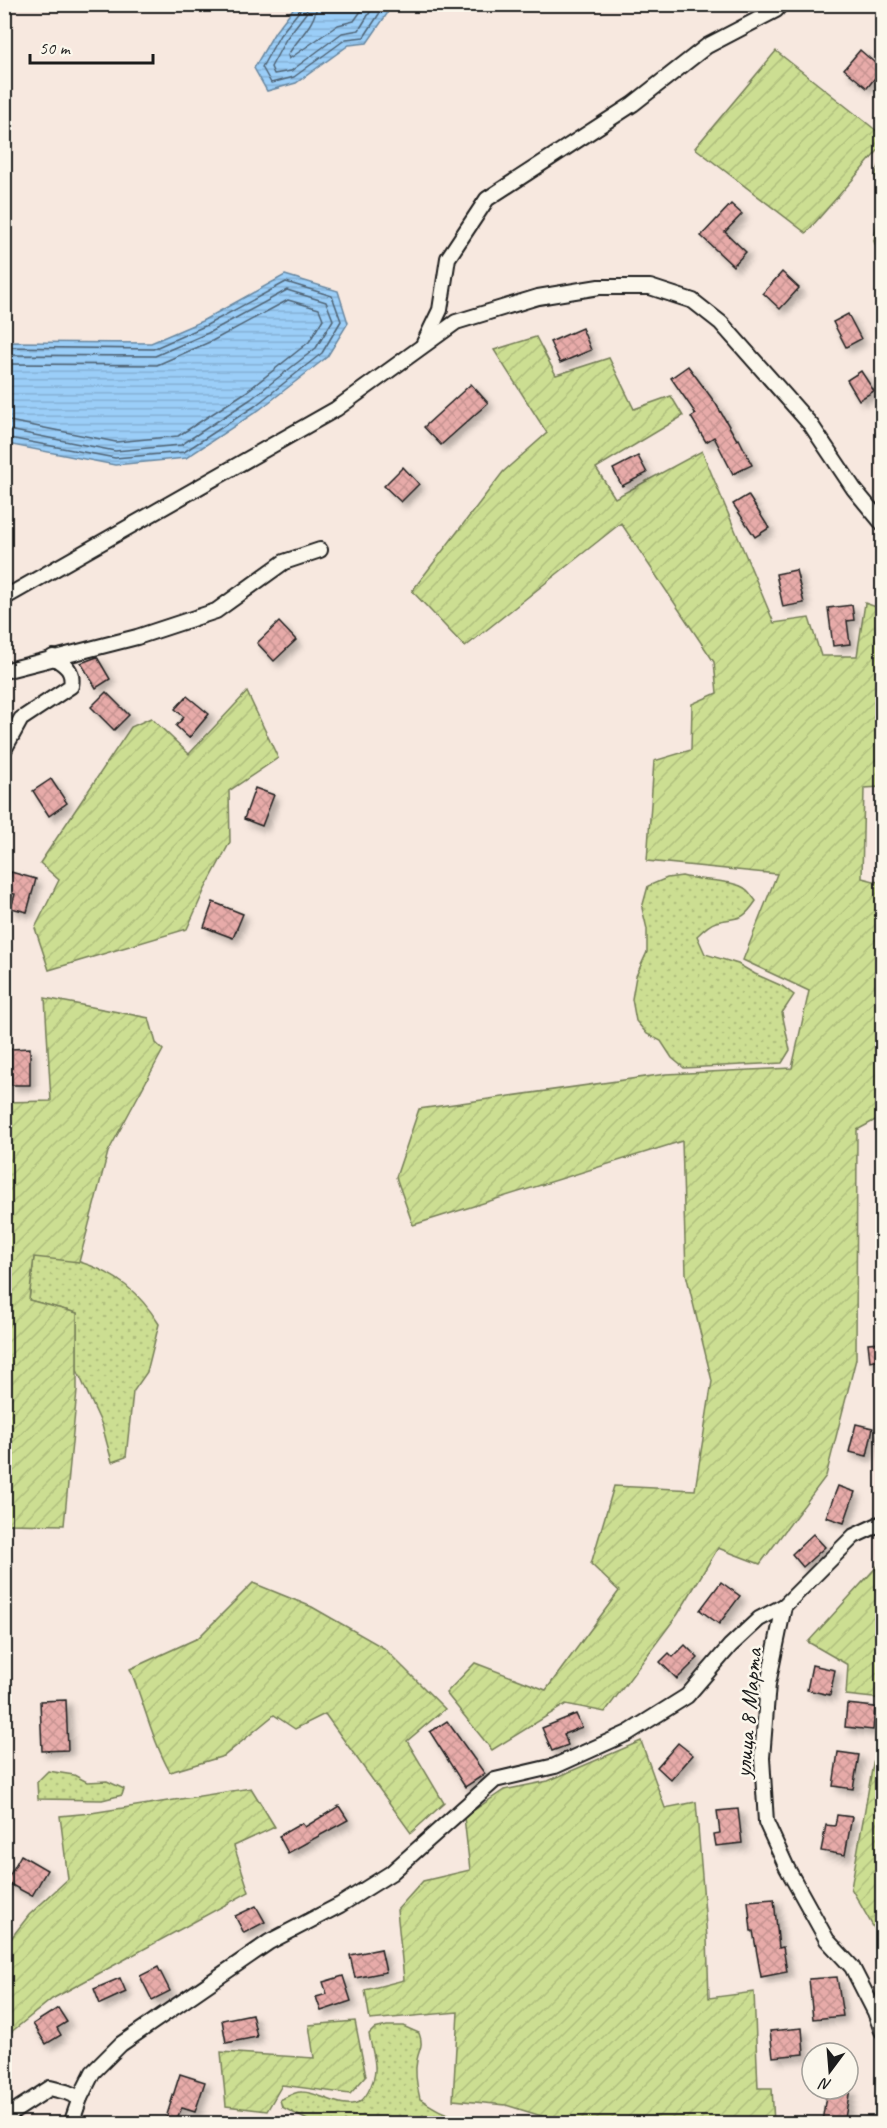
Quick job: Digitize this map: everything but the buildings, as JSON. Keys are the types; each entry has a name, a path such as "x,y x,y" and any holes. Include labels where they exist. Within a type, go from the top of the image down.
{"street":[{"path":"423,345 441,310 448,258 487,199 633,104 707,46 776,10 782,4"},
{"path":"4,598 336,410 456,322 538,297 599,287 650,288 693,301 721,323 811,425 854,489 882,523"},
{"path":"4,670 137,637 216,611 284,562 320,550"},
{"path":"4,750 21,719 71,686 73,677 67,665 53,657"},
{"path":"71,2124 80,2098 93,2072 121,2044 269,1942 340,1905 391,1873 495,1780 555,1766 628,1733 687,1696 730,1646 759,1619 784,1606 854,1536 882,1523"},
{"name":"улица 8 Марта","path":"784,1606 768,1684 762,1758 766,1822 787,1869 821,1930 827,1940 852,1967 882,2031"},
{"path":"4,2118 50,2088 80,2098"}],"green space":[{"path":"776,51 882,135 882,146 806,233 695,148"},
{"path":"882,159 882,264 874,241 881,200 875,176"},
{"path":"536,337 556,375 609,358 634,409 671,396 683,416 596,468 615,498 702,451 774,623 809,618 821,656 857,656 865,603 882,609 882,787 864,788 862,878 882,883 881,1117 857,1130 856,1359 826,1476 760,1564 718,1548 678,1614 605,1712 566,1704 492,1750 446,1693 475,1663 546,1690 619,1591 591,1564 614,1486 695,1490 712,1381 686,1274 682,1141 413,1225 396,1177 419,1109 666,1074 792,1068 809,991 743,960 777,874 647,861 654,761 691,750 692,704 717,693 714,662 621,523 465,647 412,591 503,472 547,433 494,350"},
{"path":"247,692 278,758 229,791 230,842 187,929 49,970 35,928 59,880 40,863 131,727 151,718 189,754"},
{"path":"682,876 741,886 756,901 743,916 713,923 697,936 705,954 738,964 782,986 794,995 782,1013 790,1050 782,1063 684,1068 672,1058 661,1041 647,1034 636,1021 632,999 636,976 647,952 647,929 642,908 648,886 667,878"},
{"path":"45,998 149,1018 156,1043 163,1050 108,1152 79,1262 34,1257 29,1300 77,1313 77,1391 64,1525 5,1524 5,1102 51,1101"},
{"path":"34,1256 75,1261 105,1272 135,1294 159,1324 147,1372 133,1392 126,1457 112,1462 102,1425 77,1370 77,1313 29,1300"},
{"path":"882,1561 882,1699 846,1695 848,1665 808,1642"},
{"path":"253,1583 312,1607 384,1648 445,1709 407,1741 444,1803 411,1833 325,1714 295,1729 274,1715 224,1756 170,1772 158,1747 130,1669 198,1638"},
{"path":"882,1713 882,1942 851,1888"},
{"path":"641,1741 665,1808 696,1802 707,1938 709,1998 754,1992 758,2088 772,2088 774,2123 564,2123 506,2105 453,2100 458,2012 370,2020 365,1990 404,1980 397,1910 423,1881 470,1870 464,1817 504,1790 548,1781"},
{"path":"48,1771 74,1775 87,1782 107,1781 124,1789 122,1795 102,1800 38,1799 37,1782"},
{"path":"251,1788 275,1827 234,1846 249,1892 52,1999 5,2037 5,1946 29,1915 68,1879 60,1816"},
{"path":"355,2021 366,2076 350,2094 282,2085 267,2111 226,2106 221,2052 314,2058 309,2025"},
{"path":"403,2026 419,2033 421,2045 416,2075 420,2099 453,2116 501,2117 514,2123 313,2123 282,2107 280,2100 299,2092 308,2092 346,2104 354,2104 362,2100 372,2084 375,2070 369,2034 374,2029"}],"water":[{"path":"296,5 389,5 387,14 367,43 349,45 296,83 267,91 254,68 275,32"},
{"path":"285,275 338,291 348,323 327,357 259,410 186,458 115,465 7,444 7,427 4,426 5,342 151,343 202,321"}]}
